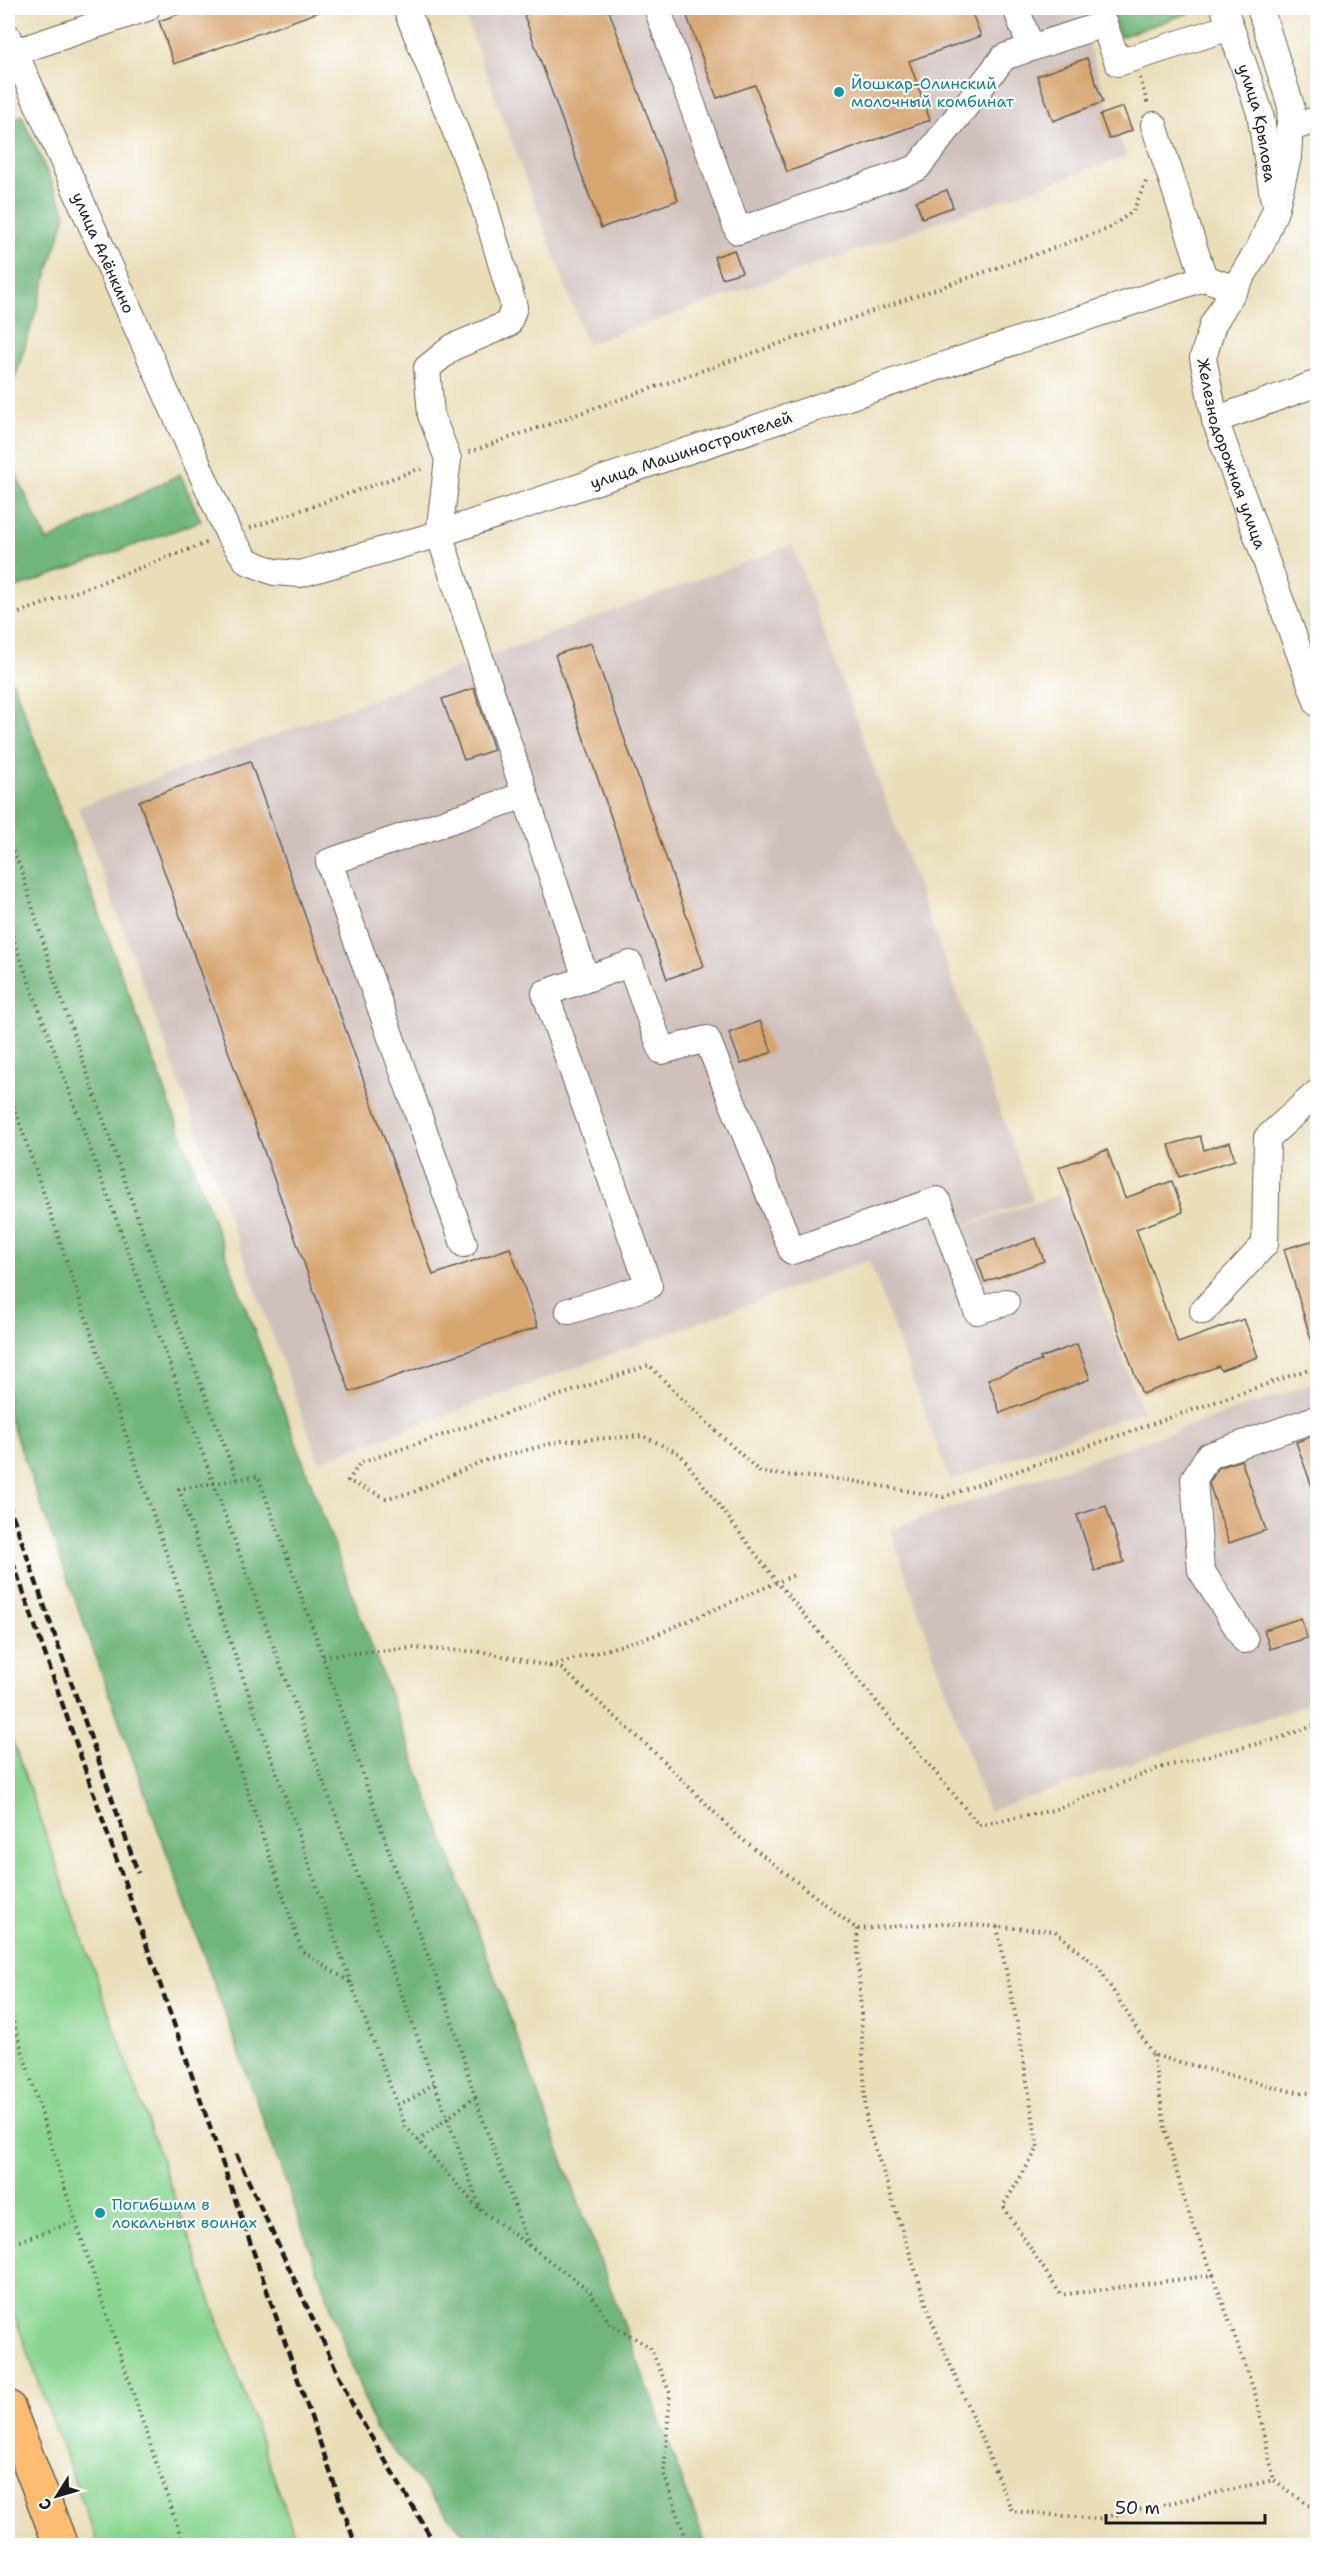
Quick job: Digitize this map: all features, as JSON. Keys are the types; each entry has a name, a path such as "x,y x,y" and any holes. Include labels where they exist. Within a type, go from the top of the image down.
{"main road":[{"path":"8,2407 61,2546"}],"street":[{"path":"11,44 147,8"},
{"path":"406,8 481,194 514,307 508,324 453,346 427,368 431,415 448,459 439,534 586,979"},
{"path":"657,8 738,231 917,168 1004,57 1104,24 1118,63 1227,17"},
{"path":"1016,8 1031,48"},
{"name":"улица Крылова","path":"1260,8 1291,106 1288,157 1275,211"},
{"name":"улица Крылова","path":"1227,17 1260,113 1275,211"},
{"name":"улица Алёнкино","path":"11,44 199,469"},
{"path":"1289,129 1317,119"},
{"path":"1154,125 1204,278 1233,288"},
{"name":"Железнодорожная улица","path":"1275,211 1261,245 1213,324 1203,358 1215,420 1317,704"},
{"name":"улица Машиностроителей","path":"199,469 230,535 247,561 274,572 300,574 439,534 1204,278"},
{"path":"1215,420 1317,383"},
{"path":"464,1244 329,862 525,795"},
{"path":"569,1311 649,1286 545,993 630,964 662,1051 707,1039 792,1251 938,1200 977,1311 1006,1302"},
{"path":"1203,1311 1265,1244 1267,1138 1317,1092"},
{"path":"1245,1640 1201,1570 1194,1479 1208,1456 1317,1419"}],"path":[{"path":"1134,58 1154,125"},
{"path":"8,617 230,535 1108,229 1133,212 1149,174"},
{"path":"8,840 21,869 55,981 141,1230 237,1479"},
{"path":"8,925 481,2210"},
{"path":"8,1089 302,1951 351,1983"},
{"path":"1317,1366 943,1497 847,1480 761,1473 649,1365 360,1463 348,1481 386,1498 411,1493 483,1461 551,1444 643,1436 680,1454 777,1582 979,1825 1054,1810 1159,1768 1277,1739 1317,1724"},
{"path":"529,2246 475,2097 449,2011 394,1866 258,1476 179,1489 216,1601 351,1983 406,2127 481,2210 529,2246 589,2290 610,2324 650,2347 670,2393 664,2473 688,2546"},
{"path":"550,1666 653,1636 794,1575"},
{"path":"322,1656 422,1649 484,1652 562,1669 650,1748 738,1836 857,1929 945,1923 1055,1931 1099,1968 1153,2055 1169,2144 1186,2206 1256,2396 1274,2480 1317,2512"},
{"path":"997,1927 1019,2033 1038,2148 1003,2206 1061,2295 1213,2275"},
{"path":"857,1929 867,2120 932,2321 1012,2511 1097,2519 1274,2480"},
{"path":"8,2005 76,2221 184,2546"},
{"path":"1153,2055 1290,2091 1317,2094"},
{"path":"397,2105 417,2096 434,2083"},
{"path":"418,2141 475,2097"},
{"path":"8,2245 76,2221"}],"shaded area":[{"path":"462,8 1076,8 1126,157 587,344"},
{"path":"792,545 1033,1200 905,1247 1062,1194 1142,1411 950,1481 869,1260 319,1461 78,807"},
{"path":"1317,1382 1317,1701 988,1811 890,1529"}],"green space":[{"path":"1109,8 1203,8 1120,37"},
{"path":"22,116 66,214 8,401 8,120"},
{"path":"8,457 47,541 180,474 201,521 8,591"},
{"path":"13,682 706,2545 473,2545 375,2429 8,1414 8,684"},
{"path":"8,1728 298,2545 98,2545 8,2298"}],"building":[{"path":"196,8 323,8 324,10 174,64 159,21"},
{"path":"546,8 608,8 678,200 601,228 524,15"},
{"name":"Йошкар-Олинский молочный комбинат","path":"684,8 970,8 981,36 909,61 930,120 787,172 755,85 717,98"},
{"path":"1087,58 1103,102 1053,121 1037,76"},
{"path":"1123,107 1132,130 1109,139 1100,115"},
{"path":"947,190 953,207 922,218 916,201"},
{"path":"734,250 742,272 722,278 714,257"},
{"path":"591,643 704,966 667,979 555,655"},
{"path":"474,688 494,750 464,760 442,699"},
{"path":"250,761 433,1275 510,1248 538,1327 350,1392 139,801"},
{"path":"760,1021 772,1052 741,1064 729,1033"},
{"path":"1200,1136 1204,1150 1230,1142 1235,1160 1179,1177 1169,1145"},
{"path":"1107,1150 1125,1198 1172,1181 1183,1212 1136,1229 1178,1343 1244,1319 1258,1357 1221,1370 1219,1366 1142,1394 1059,1167"},
{"path":"1036,1238 1044,1261 985,1282 977,1260"},
{"path":"1315,1240 1317,1249 1317,1345 1313,1346 1284,1249"},
{"path":"1077,1344 1090,1379 1000,1413 988,1379 1041,1361 1040,1358"},
{"path":"1317,1434 1317,1495 1315,1495 1296,1442"},
{"path":"1241,1460 1266,1530 1229,1543 1209,1483 1218,1468"},
{"path":"1106,1506 1124,1562 1095,1571 1077,1515"},
{"path":"1301,1618 1307,1638 1270,1649 1264,1630"}],"railway":[{"path":"8,1502 138,1873"},
{"path":"8,1548 356,2546"},
{"path":"236,2154 354,2408 436,2546"}],"place":[{"name":"Йошкар-Олинский молочный комбинат","path":"839,92"},
{"name":"Погибшим в локальных воинах","path":"100,2213"}]}
